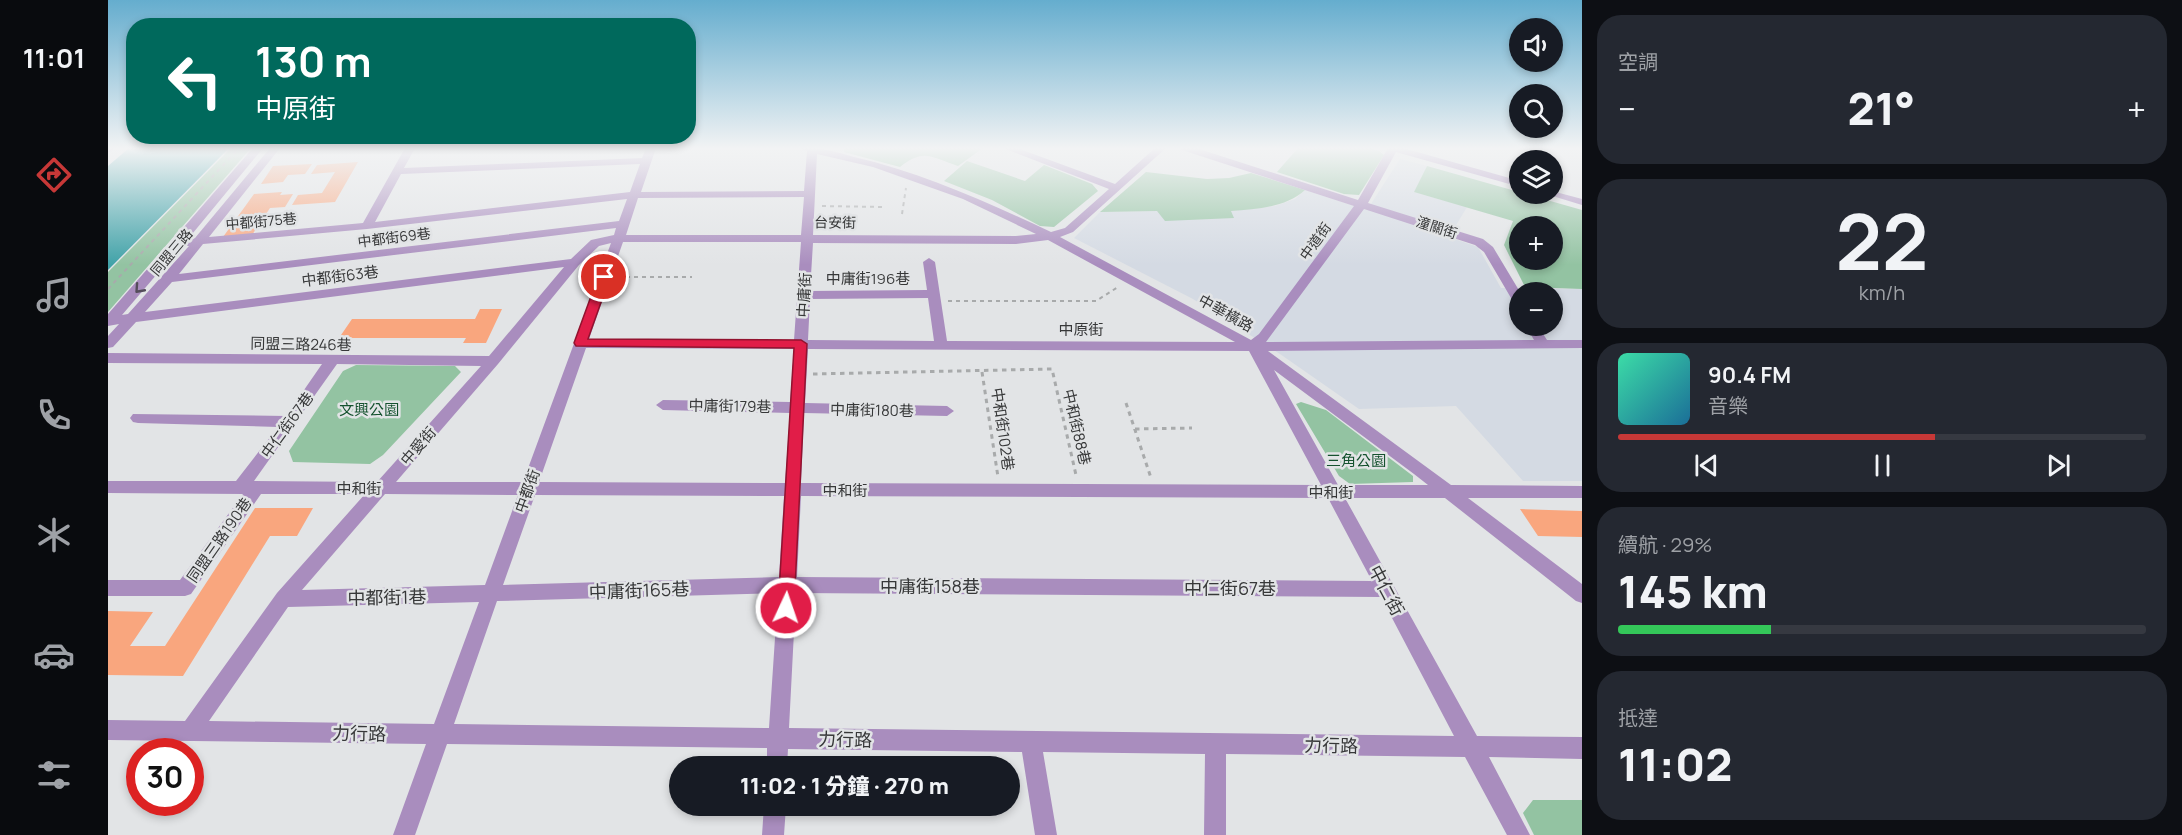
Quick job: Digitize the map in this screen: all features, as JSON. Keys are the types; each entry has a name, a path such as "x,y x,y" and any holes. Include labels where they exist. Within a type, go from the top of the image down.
{"street":[{"name":"同盟三路","path":"108,322 225,187"},
{"name":"同盟三路","path":"108,344 168,279 243,187"},
{"path":"367,225 387,187"},
{"name":"中都街","path":"404,835 637,187"},
{"name":"中庸街","path":"778,756 809,187"},
{"name":"中華橫路","path":"941,187 1051,236 1252,346 1450,493 1582,595"},
{"name":"潼關街","path":"1311,187 1479,242 1489,250 1509,284"},
{"name":"中道街","path":"1252,346 1264,338 1362,203 1371,187"},
{"path":"1051,236 1069,230 1116,188"},
{"path":"1563,189 1582,194"},
{"name":"中都街75巷","path":"178,243 367,225 634,195 809,200"},
{"path":"1563,197 1582,202"},
{"name":"台安街","path":"621,231 1016,240 1051,236"},
{"name":"中愛街","path":"189,731 283,599 493,361 575,262 595,243 621,231"},
{"name":"中都街69巷","path":"168,279 621,231"},
{"name":"中都街63巷","path":"108,322 575,262"},
{"path":"929,262 942,344"},
{"name":"中庸街196巷","path":"804,295 934,298"},
{"path":"1538,336 1543,344"},
{"name":"中原街","path":"580,343 1252,346 1582,344"},
{"name":"中仁街","path":"1252,346 1261,358 1519,835"},
{"name":"同盟三路246巷","path":"108,358 493,361"},
{"name":"中仁街67巷","path":"249,488 332,361"},
{"name":"中庸街179巷","path":"663,405 797,408"},
{"name":"中庸街180巷","path":"797,408 947,411"},
{"path":"138,418 290,422"},
{"name":"中和街","path":"108,487 1582,492"},
{"name":"同盟三路190巷","path":"108,588 185,588 249,488"},
{"name":"中庸街165巷","path":"490,595 787,585"},
{"name":"中庸街158巷","path":"787,585 1073,588"},
{"name":"中仁街67巷","path":"1073,588 1386,589"},
{"name":"中都街1巷","path":"283,599 490,595"},
{"name":"力行路","path":"108,730 1582,748"},
{"path":"1031,741 1046,835"},
{"path":"1215,835 1216,744"},
{"path":"773,835 774,816"}],"path":[{"path":"108,289 203,187"},
{"path":"902,214 907,187"},
{"path":"809,200 883,207"},
{"path":"604,277 692,277"},
{"path":"934,298 1096,301 1130,279"},
{"name":"中和街88巷","path":"982,372 1052,369 1079,490"},
{"path":"799,374 982,372"},
{"name":"中和街102巷","path":"982,372 1000,490"},
{"path":"1126,403 1156,491"},
{"path":"1135,429 1192,428"}],"shaded area":[{"path":"1382,187 1417,187 1414,192 1467,207 1449,237 1478,247 1501,288 1509,288 1509,336 1563,336 1563,289 1582,289 1582,481 1523,481 1456,406 1359,409 1280,354 1193,299 1074,238 1100,212 1157,211 1233,217 1230,211 1275,206 1295,199 1305,190 1367,210"}],"green space":[{"path":"192,187 217,187 108,312 108,272"},
{"path":"959,187 1095,187 1098,191 1054,227 1040,226 992,200"},
{"path":"1129,187 1295,187 1305,190 1289,201 1279,204 1231,211 1234,218 1165,221 1157,211 1100,212"},
{"path":"1323,187 1364,187 1359,195 1344,194"},
{"path":"1417,187 1501,187 1509,189 1509,204 1561,204 1582,210 1582,289 1563,288 1563,282 1522,282 1516,270 1563,270 1563,216 1509,216 1509,220 1414,192"},
{"path":"1509,232 1509,255 1504,245"},
{"name":"文興公園","path":"356,365 455,366 461,372 383,455 370,464 293,462 289,451 343,371"},
{"name":"三角公園","path":"1301,402 1326,410 1413,476 1413,482 1350,484 1339,476 1296,404"},
{"path":"1533,800 1582,800 1582,835 1534,835 1523,813"}],"water":[{"path":"108,187 190,187 108,270"}],"building":[{"path":"326,187 344,187 335,202 292,205 298,195 322,193"},
{"path":"282,192 280,195 293,194 285,207 270,208 252,235 223,237 254,194"},
{"path":"480,309 502,309 486,343 463,343 466,338 339,338 352,319 475,319"},
{"path":"255,508 313,508 297,536 270,536 183,676 108,675 108,611 153,612 130,646 165,646"},
{"path":"1520,509 1582,511 1582,537 1538,536"}],"route":[{"path":"604,277 580,343 801,344 786,608"}]}
